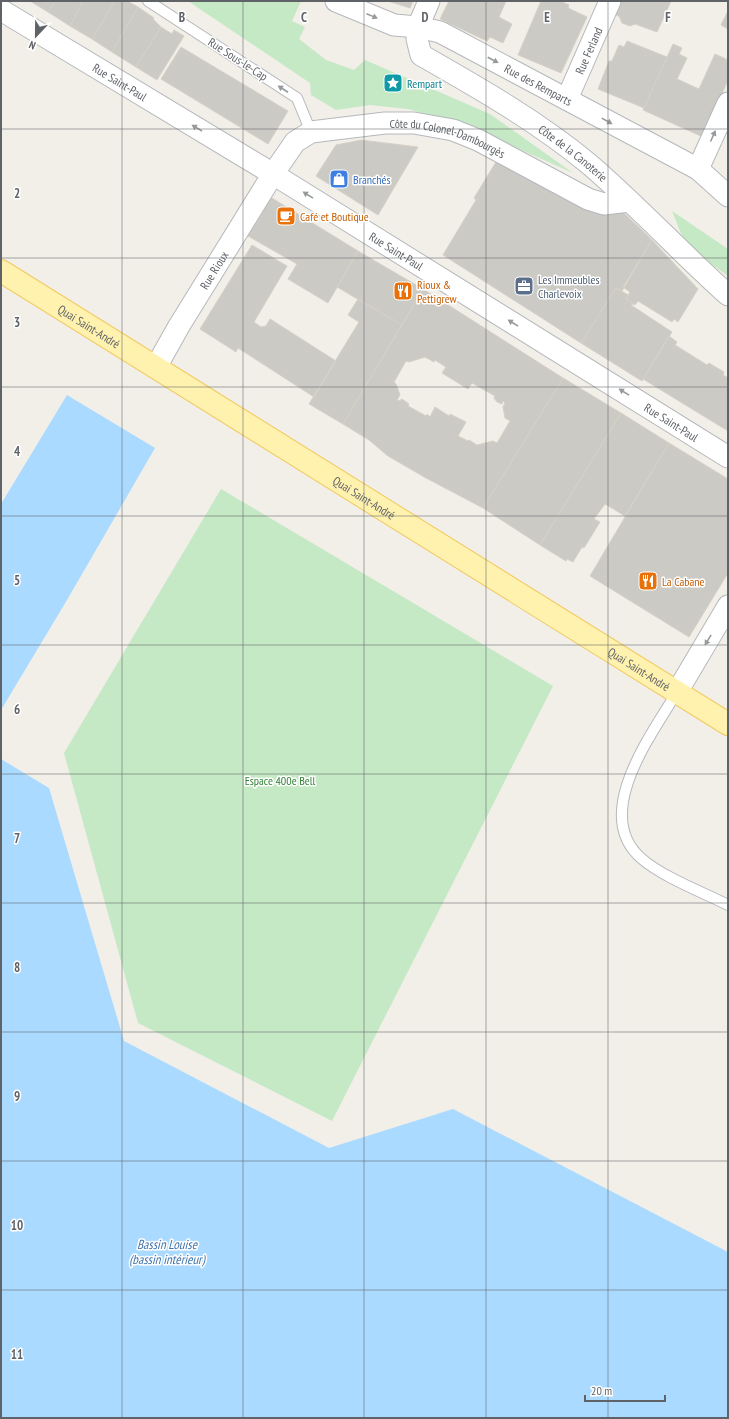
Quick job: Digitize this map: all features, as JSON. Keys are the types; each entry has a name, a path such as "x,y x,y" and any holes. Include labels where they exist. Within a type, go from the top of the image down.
{"main road":[{"name":"Quai Saint-André","path":"1,271 728,724"}],"street":[{"path":"418,26 429,1"},
{"name":"Rue Ferland","path":"567,99 610,1"},
{"name":"Rue des Remparts","path":"338,2 394,25 418,26 440,32 698,169 728,196"},
{"name":"Rue Saint-Paul","path":"1,10 273,174 728,457"},
{"name":"Côte de la Canoterie","path":"418,26 417,39 421,55 502,102 547,132 589,165 629,201 728,295"},
{"path":"698,169 728,103"},
{"name":"Côte du Colonel-Dambourgès","path":"273,174 295,142 311,132 385,123 414,123 453,130 478,140 588,200 604,204 629,201"},
{"name":"Rue Rioux","path":"156,367 179,326 273,174"},
{"path":"677,692 728,606"}],"lane":[{"name":"Rue Sous-le-Cap","path":"148,1 298,98 311,132"},
{"path":"677,692 642,750 632,771 623,796 622,820 628,841 642,858 664,873 728,905"}],"green space":[{"path":"188,1 301,1 292,21 305,27 299,39 326,60 354,70 365,60 490,114 573,173 463,124 408,109 370,105 336,110 311,95 310,83"},
{"path":"672,211 728,249 728,276 686,246"},
{"name":"Espace 400e Bell","path":"221,489 553,686 332,1121 138,1023 64,753"}],"water":[{"path":"67,395 155,448 1,710 1,504"},
{"name":"Bassin Louise (bassin intérieur)","path":"1,759 49,788 124,1041 329,1148 453,1109 728,1252 728,1418 1,1418"}],"building":[{"path":"30,1 55,1 48,12"},
{"path":"55,1 83,1 70,26 48,12"},
{"path":"83,1 115,1 92,39 70,26"},
{"path":"115,1 127,1 138,7 112,52 92,39"},
{"path":"388,1 413,1 410,8"},
{"path":"449,1 506,1 499,17 512,24 503,43 490,37 487,41 440,19"},
{"path":"541,1 560,1 569,5 568,8 587,17 561,73 518,55"},
{"path":"621,1 671,1 657,32 635,24 630,26 622,23 619,16 615,15"},
{"path":"138,7 154,18 153,19 161,27 136,67 112,52"},
{"path":"728,11 728,29 721,25"},
{"path":"161,27 172,34 174,30 184,36 157,80 136,67"},
{"path":"627,41 667,57 644,108 598,89 609,61 612,61 619,45 624,47"},
{"path":"673,44 682,48 679,54 687,58 677,79 699,89 715,54 728,60 728,80 703,137 643,110"},
{"path":"181,47 288,111 268,144 161,79"},
{"path":"361,140 418,147 378,215 316,176 336,145"},
{"path":"499,157 620,209 652,240 622,291 616,288 581,343 443,255 476,200 474,198"},
{"path":"267,195 358,251 328,303 288,279 297,264 248,236 266,207 261,204"},
{"path":"652,240 698,289 678,322 674,319 672,322 638,301 635,305 626,299 630,292 623,287"},
{"path":"252,245 287,266 254,322 261,327 266,326 270,319 336,361 314,397 238,348 236,352 200,329"},
{"path":"358,251 423,289 402,325 337,287"},
{"path":"616,288 628,295 626,299 633,304 631,305 672,332 642,381 581,343"},
{"path":"423,289 563,378 483,508 388,456 369,440 343,424","holes":["425,357 434,362 435,360 446,367 442,373 468,389 472,383 495,396 494,398 497,402 502,404 503,401 505,403 503,407 505,418 510,421 497,443 493,441 477,445 458,436 466,422 450,414 449,416 435,407 430,417 427,414 426,416 408,406 409,404 402,399 399,401 397,400 400,395 394,382 406,361 409,362"]},
{"path":"358,299 402,325 343,424 309,404 359,322 348,315"},
{"path":"669,336 677,342 675,345 707,365 709,363 724,372 723,375 728,378 728,431 643,379"},
{"path":"563,378 621,413 540,545 483,508"},
{"path":"621,413 669,443 625,516 605,504 594,519 600,522 584,548 582,547 573,562 567,559 566,561 540,545"},
{"path":"669,443 728,479 728,573 689,637 590,576"}],"place":[{"name":"Rempart","path":"393,83"},
{"name":"Branchés","path":"339,179"},
{"name":"Café et Boutique","path":"286,216"},
{"name":"Les Immeubles Charlevoix","path":"524,286"},
{"name":"Rioux & Pettigrew","path":"403,291"},
{"name":"La Cabane","path":"648,581"}]}
